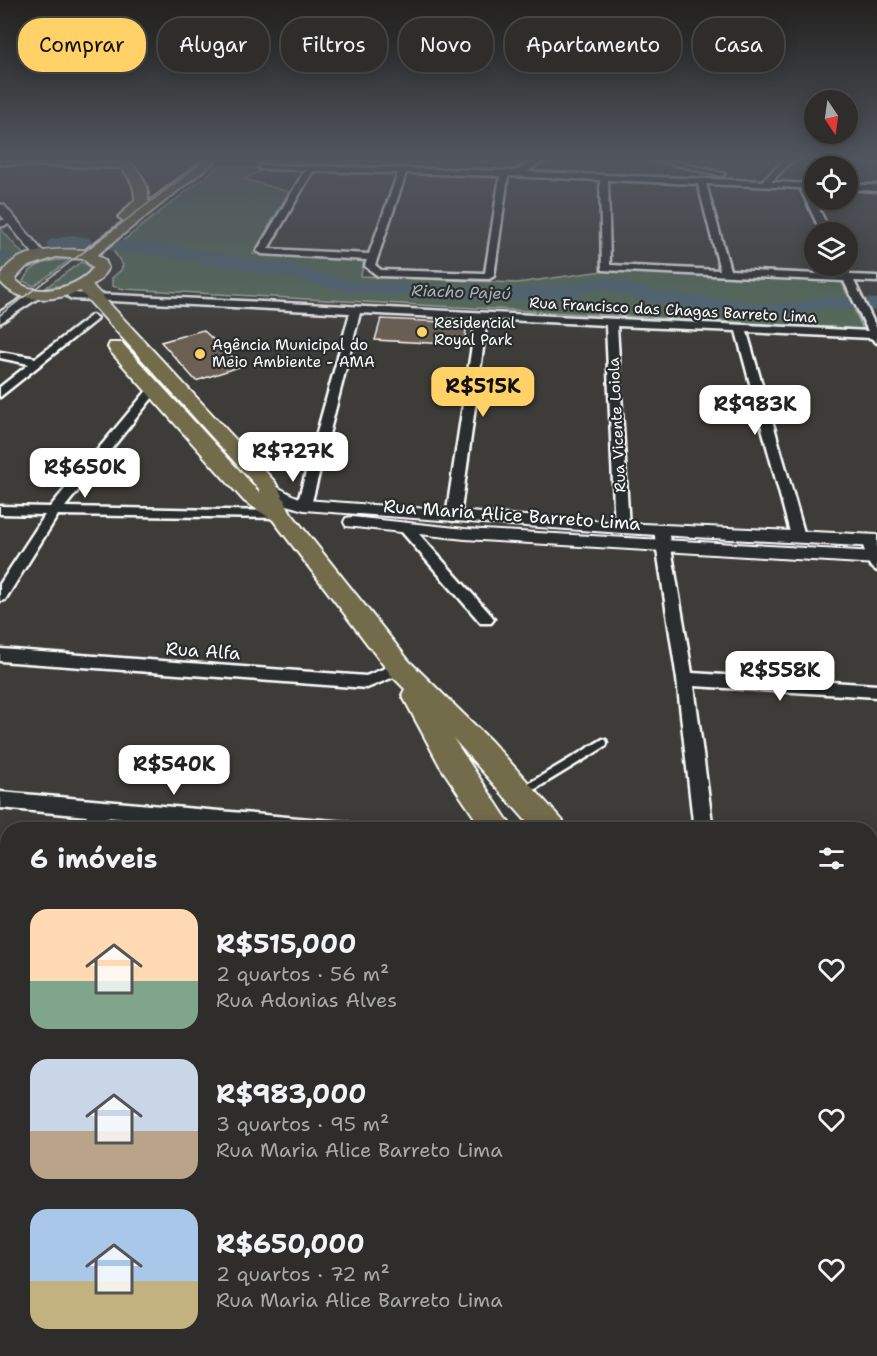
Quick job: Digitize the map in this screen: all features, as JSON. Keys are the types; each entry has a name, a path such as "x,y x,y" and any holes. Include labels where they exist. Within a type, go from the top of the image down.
{"main road":[{"path":"72,253 117,222"},
{"path":"88,255 130,222"},
{"path":"72,253 88,255 100,263 101,268 99,274 79,292 35,294 10,286 7,280 9,273 16,266 41,256 72,253"},
{"path":"0,303 18,290"},
{"path":"79,292 92,318 153,390 251,496 281,515"},
{"path":"79,292 268,487 281,515 400,668 481,749 546,822"},
{"path":"0,319 35,294"},
{"path":"400,668 488,822"}],"street":[{"path":"14,222 41,256"},
{"path":"279,222 262,251 373,256"},
{"path":"385,222 370,266 378,273 489,276 495,222"},
{"path":"605,222 605,267 877,279"},
{"path":"712,222 726,273"},
{"path":"848,278 876,337"},
{"name":"Rua Francisco das Chagas Barreto Lima","path":"79,292 876,337"},
{"path":"281,515 304,505 356,309"},
{"path":"453,517 482,315"},
{"path":"2,389 92,318"},
{"name":"Rua Vicente Loiola","path":"611,322 622,528"},
{"path":"741,328 798,536"},
{"path":"0,355 37,362"},
{"path":"0,596 55,510 153,390"},
{"name":"Rua Maria Alice Barreto Lima","path":"268,487 286,499 304,505 622,528 662,538 798,536 875,552"},
{"name":"Rua Maria Alice Barreto Lima","path":"0,510 281,515 406,528 662,538 875,552"},
{"path":"406,528 486,619"},
{"path":"662,538 685,679 703,822"},
{"name":"Rua Alfa","path":"0,656 367,682 400,668"},
{"path":"685,679 877,691"},
{"path":"0,800 256,822"},
{"path":"94,822 100,808"}],"lane":[{"path":"521,793 603,743"}],"green space":[{"path":"147,222 271,222 253,254 364,260 361,276 517,283 610,270 841,281 863,329 124,289 112,286 112,278 123,265 114,252 115,247"},
{"path":"0,228 24,255 2,270 0,276"},
{"path":"71,259 34,286 23,281 32,270 43,263"},
{"path":"81,262 88,265 90,273 77,283 45,288"}],"building":[{"name":"Residencial Royal Park","path":"381,319 467,323 464,345 375,340"},
{"name":"Agência Municipal do Meio Ambiente - AMA","path":"203,330 242,366 196,381 161,342"}],"waterway":[{"name":"Riacho Pajeú","path":"56,244 82,242"},
{"name":"Riacho Pajeú","path":"117,246 174,252 282,270 353,287 495,296 564,291 604,283 654,297 769,311 797,309 824,302 877,305"}],"tram line":[{"path":"0,315 123,222"}],"place":[{"name":"Residencial Royal Park","path":"422,332"},
{"name":"Agência Municipal do Meio Ambiente - AMA","path":"200,354"}]}
